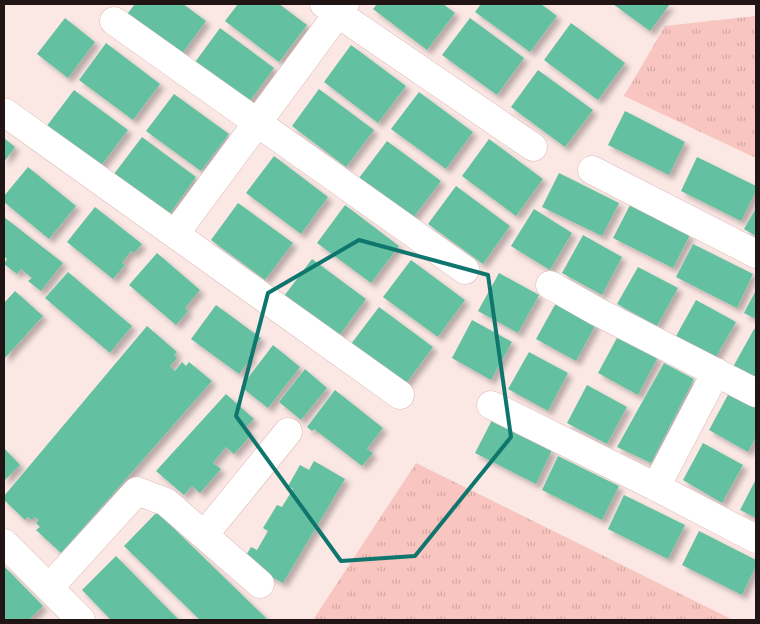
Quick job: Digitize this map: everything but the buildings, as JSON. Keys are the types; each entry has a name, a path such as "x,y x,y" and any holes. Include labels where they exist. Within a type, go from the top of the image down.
{"street":[{"path":"175,234 257,123 336,7 533,147"},
{"path":"114,21 465,270"},
{"path":"4,112 400,395"},
{"path":"592,170 756,254"},
{"path":"550,285 596,311 756,392"},
{"path":"656,487 716,372"},
{"path":"491,405 756,539"},
{"path":"204,535 288,432"},
{"path":"49,588 136,491 166,502 260,584"},
{"path":"4,543 81,620"}],"highlighted area":[{"path":"359,240 488,275 511,437 415,556 341,561 236,416 268,293"}],"green space":[{"path":"756,16 756,158 624,96 665,26"},
{"path":"416,463 733,620 313,620"}]}
